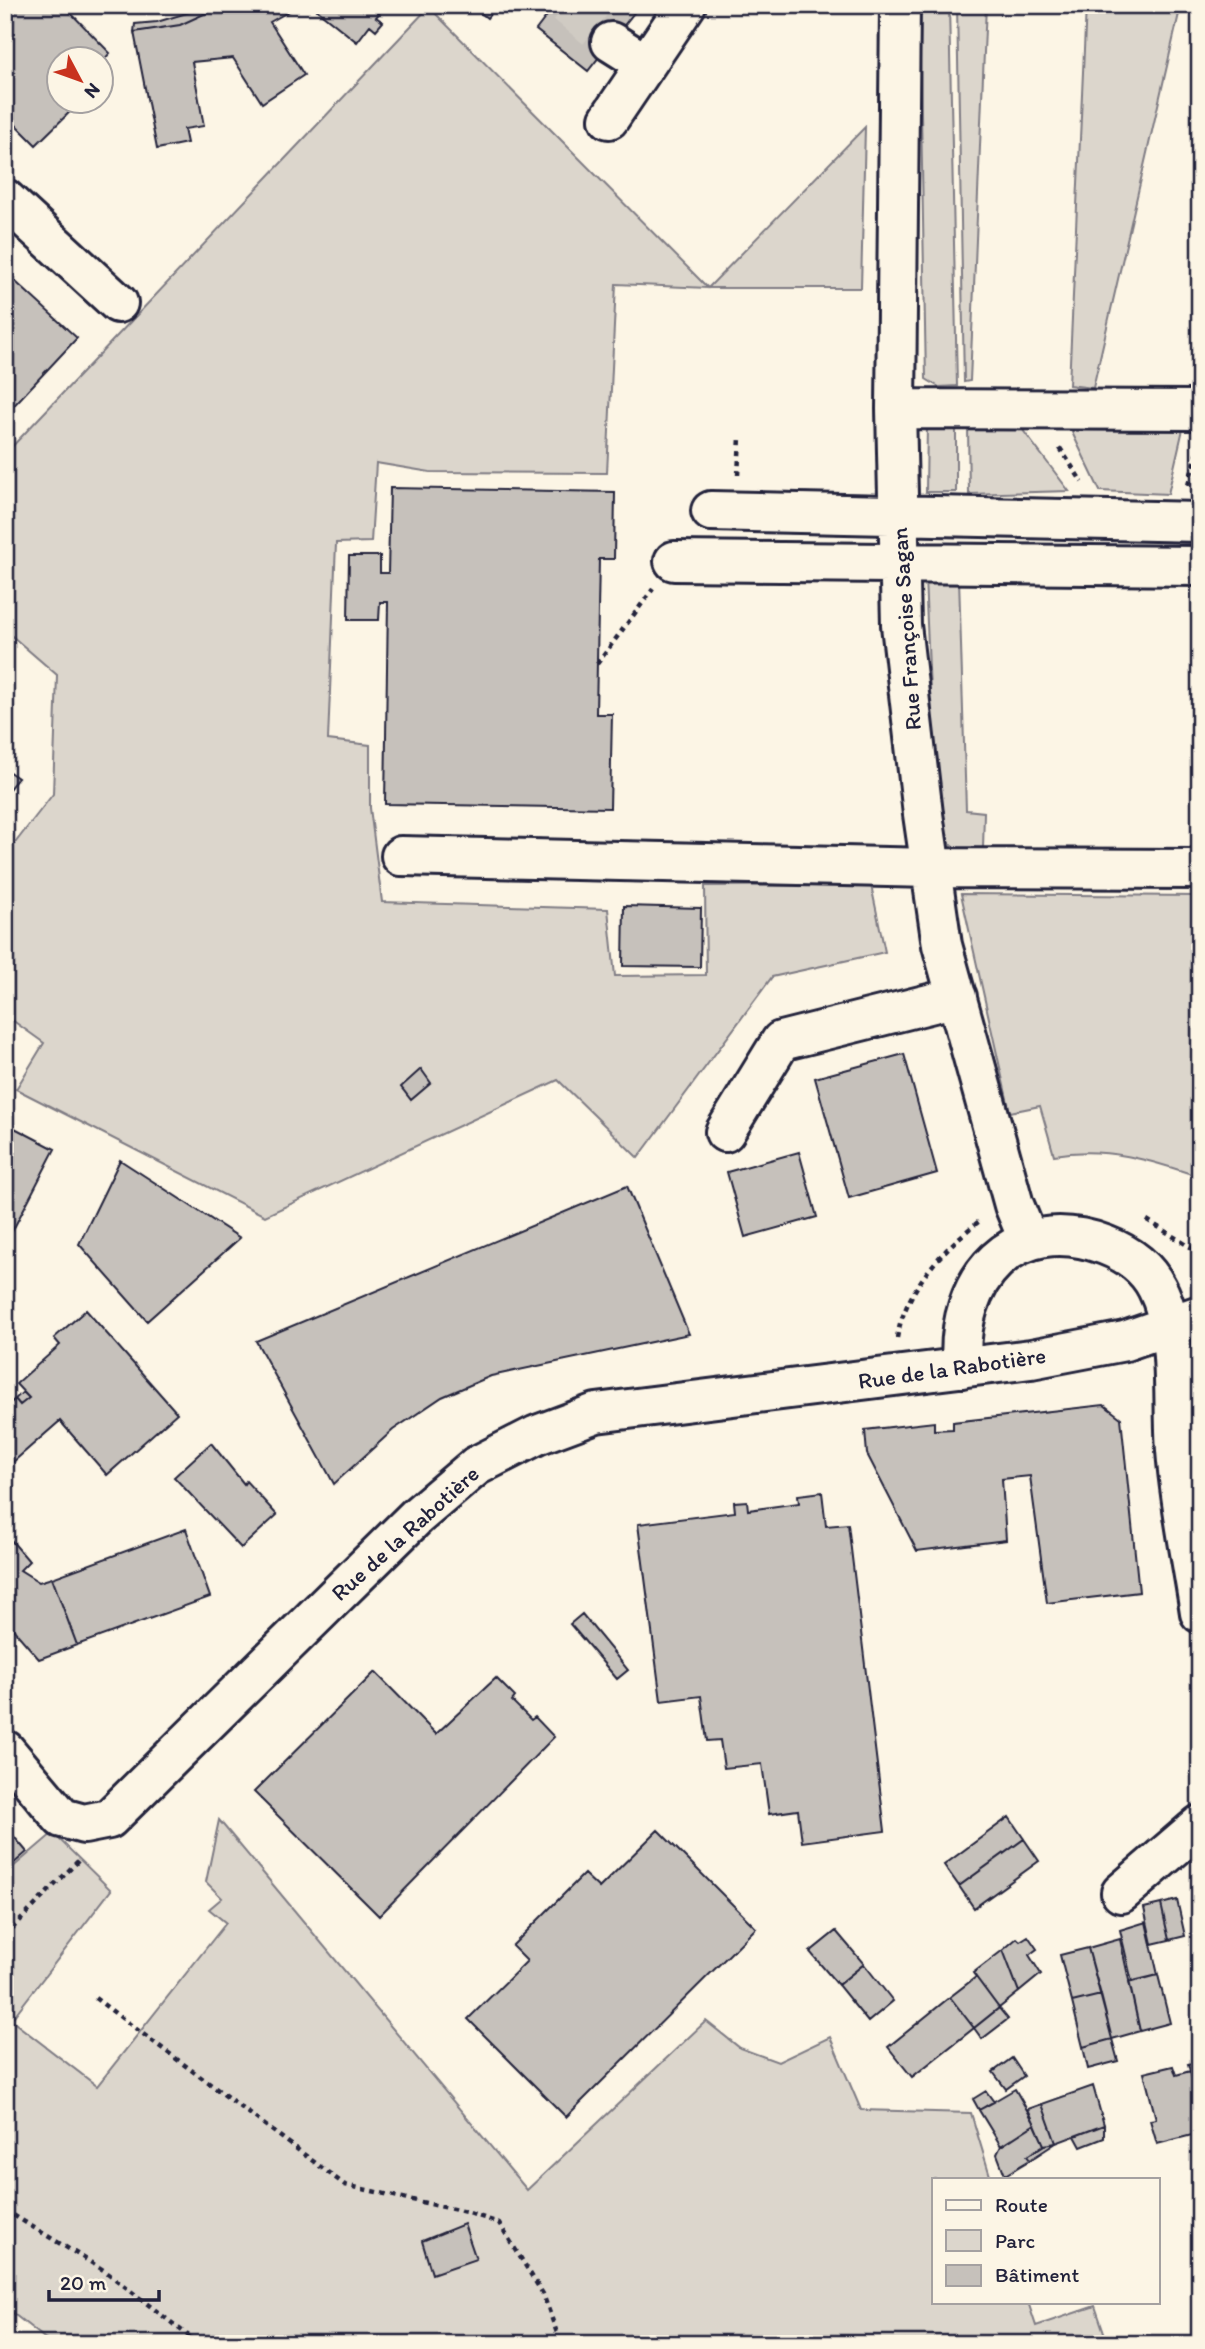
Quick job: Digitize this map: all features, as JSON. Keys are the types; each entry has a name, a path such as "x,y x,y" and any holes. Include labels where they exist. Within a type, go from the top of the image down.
{"street":[{"path":"609,119 686,5"},
{"name":"Rue Françoise Sagan","path":"900,5 896,410 898,561 903,638 923,814 942,945 1014,1205 1028,1239"},
{"path":"611,42 646,64"},
{"path":"5,199 118,303"},
{"path":"896,410 1200,410"},
{"path":"710,511 1200,522"},
{"path":"674,561 898,561 1200,566"},
{"path":"401,856 932,869 1200,869"},
{"path":"725,1132 781,1041 957,997"},
{"path":"962,1368 961,1328 976,1287 1001,1256 1028,1239 1050,1235 1073,1237 1119,1251 1140,1265 1185,1320 1176,1453 1200,1613"},
{"name":"Rue de la Rabotière","path":"108,1818 417,1516 476,1466 537,1435 596,1413 962,1368 1125,1341 1185,1320"},
{"path":"5,1750 62,1818 84,1824 108,1818"},
{"path":"1121,1893 1200,1825"}],"path":[{"path":"5,1936 71,1871 108,1818"},
{"path":"95,1998 345,2185 466,2212 499,2223 543,2294 561,2344"},
{"path":"5,2210 105,2271 199,2344"}],"green space":[{"path":"919,5 949,5 957,386 939,387 926,379"},
{"path":"957,5 986,5 970,381 964,382"},
{"path":"1086,5 1181,5 1093,388 1069,385"},
{"path":"429,7 708,288 616,284 607,473 430,472 376,463 371,542 336,543 328,740 370,745 370,808 382,902 608,909 615,976 706,975 705,886 871,885 885,952 772,977 638,1158 558,1080 265,1216 16,1089 44,1043 5,1015 5,856 53,794 57,675 5,630 5,454"},
{"path":"865,127 861,288 708,288"},
{"path":"927,425 956,425 956,492 926,492"},
{"path":"1019,425 1069,491 969,494 968,426"},
{"path":"1069,426 1183,429 1168,494 1100,491"},
{"path":"925,578 959,578 966,810 984,812 983,849 964,854 948,842 932,736"},
{"path":"961,894 1200,896 1200,1177 1128,1156 1091,1152 1054,1155 1040,1106 1010,1112"},
{"path":"219,1820 527,2190 706,2021 740,2048 778,2062 830,2037 861,2110 971,2113 991,2178 932,2178 932,2304 1029,2304 1036,2326 1095,2306 1108,2344 52,2344 5,2307 5,1874 53,1833 111,1890 11,2020 97,2086 226,1923 209,1909 222,1898 206,1882"}],"building":[{"path":"5,5 63,5 103,46 46,46 46,116 66,116 36,145 5,114"},
{"path":"213,5 215,9 180,25 134,32 135,24 157,22"},
{"path":"213,5 300,5 270,22 304,75 262,103 233,58 192,62 204,126 184,129 187,143 157,149 134,32 180,25 215,9"},
{"path":"320,5 386,5 376,17 383,22 376,30 370,25 357,42 317,10"},
{"path":"471,5 497,5 487,18"},
{"path":"539,5 640,5 588,71 536,30 549,13"},
{"path":"5,272 77,338 5,415"},
{"path":"390,488 615,492 614,559 599,559 596,714 612,714 610,808 385,804 388,602 380,602 379,620 348,620 349,556 380,556 380,573 388,573"},
{"path":"5,769 18,778 5,794"},
{"path":"624,906 701,908 700,967 623,966"},
{"path":"904,1054 937,1173 849,1198 815,1078"},
{"path":"421,1069 431,1083 411,1100 401,1087"},
{"path":"5,1123 55,1149 5,1245"},
{"path":"799,1152 817,1217 745,1237 727,1172"},
{"path":"120,1160 240,1238 147,1321 79,1244"},
{"path":"627,1186 689,1334 491,1376 442,1397 393,1430 334,1484 256,1341"},
{"path":"86,1310 177,1413 107,1475 60,1421 5,1469 5,1408 15,1399 20,1405 29,1398 16,1384 60,1345 54,1338"},
{"path":"23,1392 29,1398 20,1405 15,1399"},
{"path":"1104,1405 1121,1418 1139,1592 1047,1603 1030,1476 1002,1479 1006,1540 917,1551 867,1454 865,1430 934,1422 934,1430 953,1429 953,1422"},
{"path":"211,1443 244,1484 246,1481 277,1515 241,1548 174,1477"},
{"path":"822,1492 826,1526 848,1524 885,1831 802,1842 798,1810 769,1814 762,1764 724,1768 720,1740 707,1741 701,1696 661,1701 638,1524 735,1512 734,1502 747,1501 748,1510 799,1503 798,1495"},
{"path":"186,1529 210,1597 77,1645 52,1578"},
{"path":"5,1533 29,1561 20,1570 39,1582 52,1578 77,1645 39,1659 5,1620"},
{"path":"582,1614 628,1670 617,1679 570,1624"},
{"path":"375,1672 436,1734 496,1678 515,1697 512,1701 531,1720 535,1717 554,1737 379,1916 254,1792"},
{"path":"1009,1817 1024,1839 959,1886 944,1865"},
{"path":"5,1826 27,1852 5,1871"},
{"path":"658,1830 756,1928 566,2117 468,2019 527,1961 512,1946 584,1874 599,1888"},
{"path":"1024,1839 1039,1861 974,1908 959,1886"},
{"path":"1177,1900 1185,1936 1169,1940 1161,1904"},
{"path":"1161,1904 1169,1940 1152,1944 1144,1908"},
{"path":"1146,1922 1158,1975 1132,1982 1120,1930"},
{"path":"836,1931 864,1964 838,1985 810,1952"},
{"path":"1028,1936 1037,1949 1029,1955 1041,1974 1019,1992 1003,1950 1017,1938 1020,1941"},
{"path":"1120,1939 1140,2031 1112,2039 1088,1948"},
{"path":"1088,1948 1101,1995 1072,2002 1060,1955"},
{"path":"1003,1950 1019,1992 999,2008 973,1973"},
{"path":"864,1964 893,2001 868,2022 838,1985"},
{"path":"1158,1975 1170,2023 1140,2031 1129,1982"},
{"path":"976,1977 999,2008 974,2028 950,1997"},
{"path":"1101,1995 1112,2039 1083,2047 1072,2002"},
{"path":"950,1997 974,2028 912,2077 888,2047"},
{"path":"999,2008 1008,2019 982,2039 974,2028"},
{"path":"1112,2039 1118,2061 1088,2069 1083,2047"},
{"path":"1012,2058 1024,2076 1006,2089 993,2072"},
{"path":"1200,2061 1200,2068 1190,2071 1188,2064"},
{"path":"1173,2066 1176,2075 1190,2071 1200,2111 1200,2133 1157,2144 1150,2120 1156,2119 1144,2073"},
{"path":"1200,2068 1200,2111 1190,2071"},
{"path":"1093,2086 1104,2125 1056,2143 1042,2104"},
{"path":"1015,2089 1035,2124 1001,2146 979,2110"},
{"path":"986,2091 994,2102 979,2110 973,2099"},
{"path":"1042,2104 1056,2143 1044,2145 1028,2109"},
{"path":"1035,2124 1044,2145 1027,2156 1030,2160 1005,2175 997,2154 1001,2146"},
{"path":"1104,2125 1104,2138 1081,2147 1075,2136"},
{"path":"1056,2143 1030,2160 1027,2156 1044,2145"},
{"path":"464,2224 476,2259 432,2274 422,2241"}],"tunnel":[{"path":"566,5 611,42"}]}
